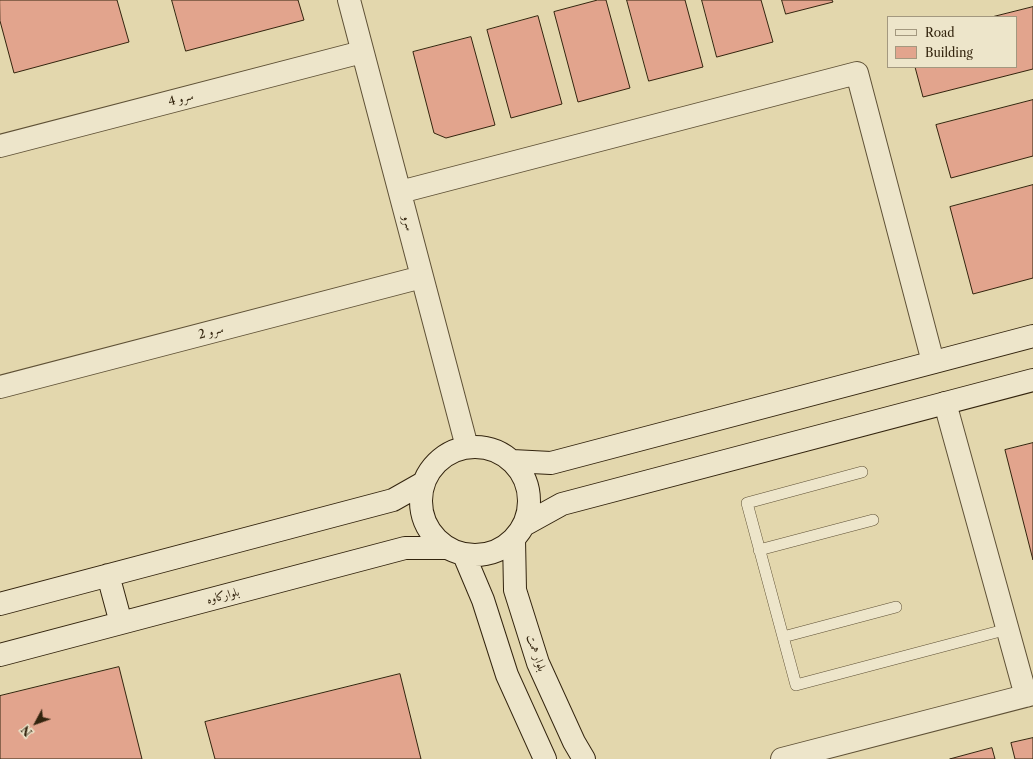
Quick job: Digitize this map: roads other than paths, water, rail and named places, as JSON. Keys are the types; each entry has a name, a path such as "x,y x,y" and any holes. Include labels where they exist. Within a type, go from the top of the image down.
{"street":[{"name":"سرو","path":"349,0 467,447"},
{"name":"سرو 4","path":"0,146 362,52"},
{"path":"400,192 857,73 933,362"},
{"name":"سرو 2","path":"0,387 422,277"},
{"path":"512,461 551,463 1033,336"},
{"path":"455,552 483,556 500,550 519,532 562,504 1033,380"},
{"path":"782,759 1030,695 1008,629 945,403"},
{"path":"519,532 529,508 528,491 522,474 512,461 497,451 480,447 467,447 446,454 432,466 423,482 420,501 423,519 432,536 455,552 483,600 507,675 544,759"},
{"path":"0,604 393,500 423,482"},
{"name":"بلوار همت","path":"519,532 515,590 538,663 574,742 584,759"},
{"name":"بلوارکاوه","path":"0,655 405,548 455,552"},
{"path":"108,575 121,623"}],"lane":[{"path":"862,472 747,503 796,685 1008,629"},
{"path":"759,550 872,520"},
{"path":"783,637 896,607"}]}
